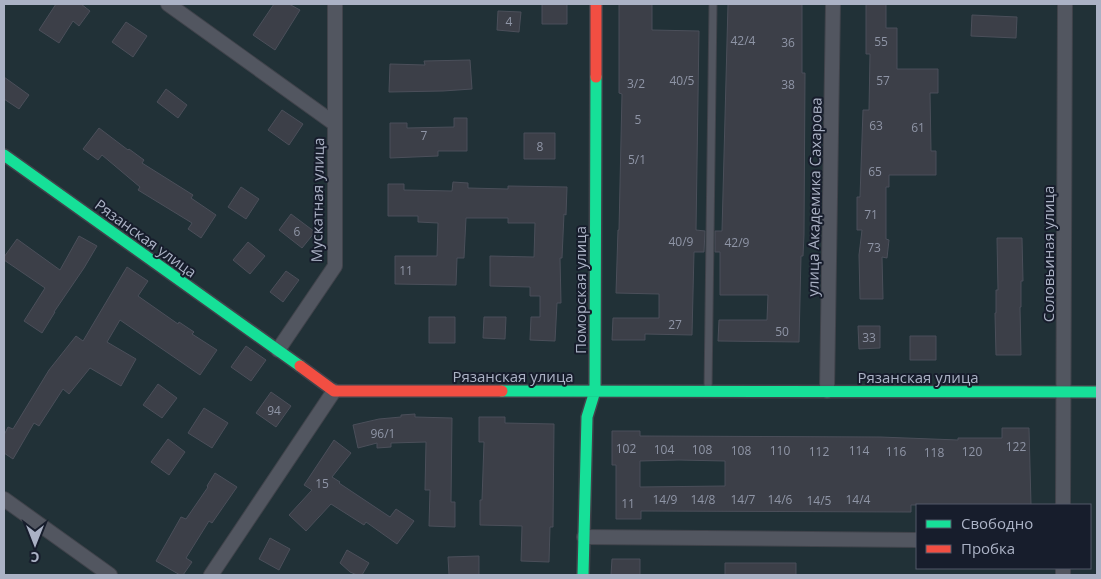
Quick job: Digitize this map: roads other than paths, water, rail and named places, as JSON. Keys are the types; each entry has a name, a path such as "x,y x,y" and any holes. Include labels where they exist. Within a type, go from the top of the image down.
{"street":[{"name":"Мускатная улица","path":"168,4 335,124"},
{"name":"Мускатная улица","path":"278,350 335,266 335,4"},
{"name":"Поморская улица","path":"583,575 587,417 595,391 596,4"},
{"name":"улица Академика Сахарова","path":"827,391 833,4"},
{"name":"Соловьиная улица","path":"1063,504 1065,4"},
{"name":"Рязанская улица","path":"4,155 334,391 1097,392"},
{"path":"211,575 334,391"},
{"path":"4,499 110,575"},
{"path":"584,538 916,540"}],"lane":[{"path":"708,391 713,4"}]}
